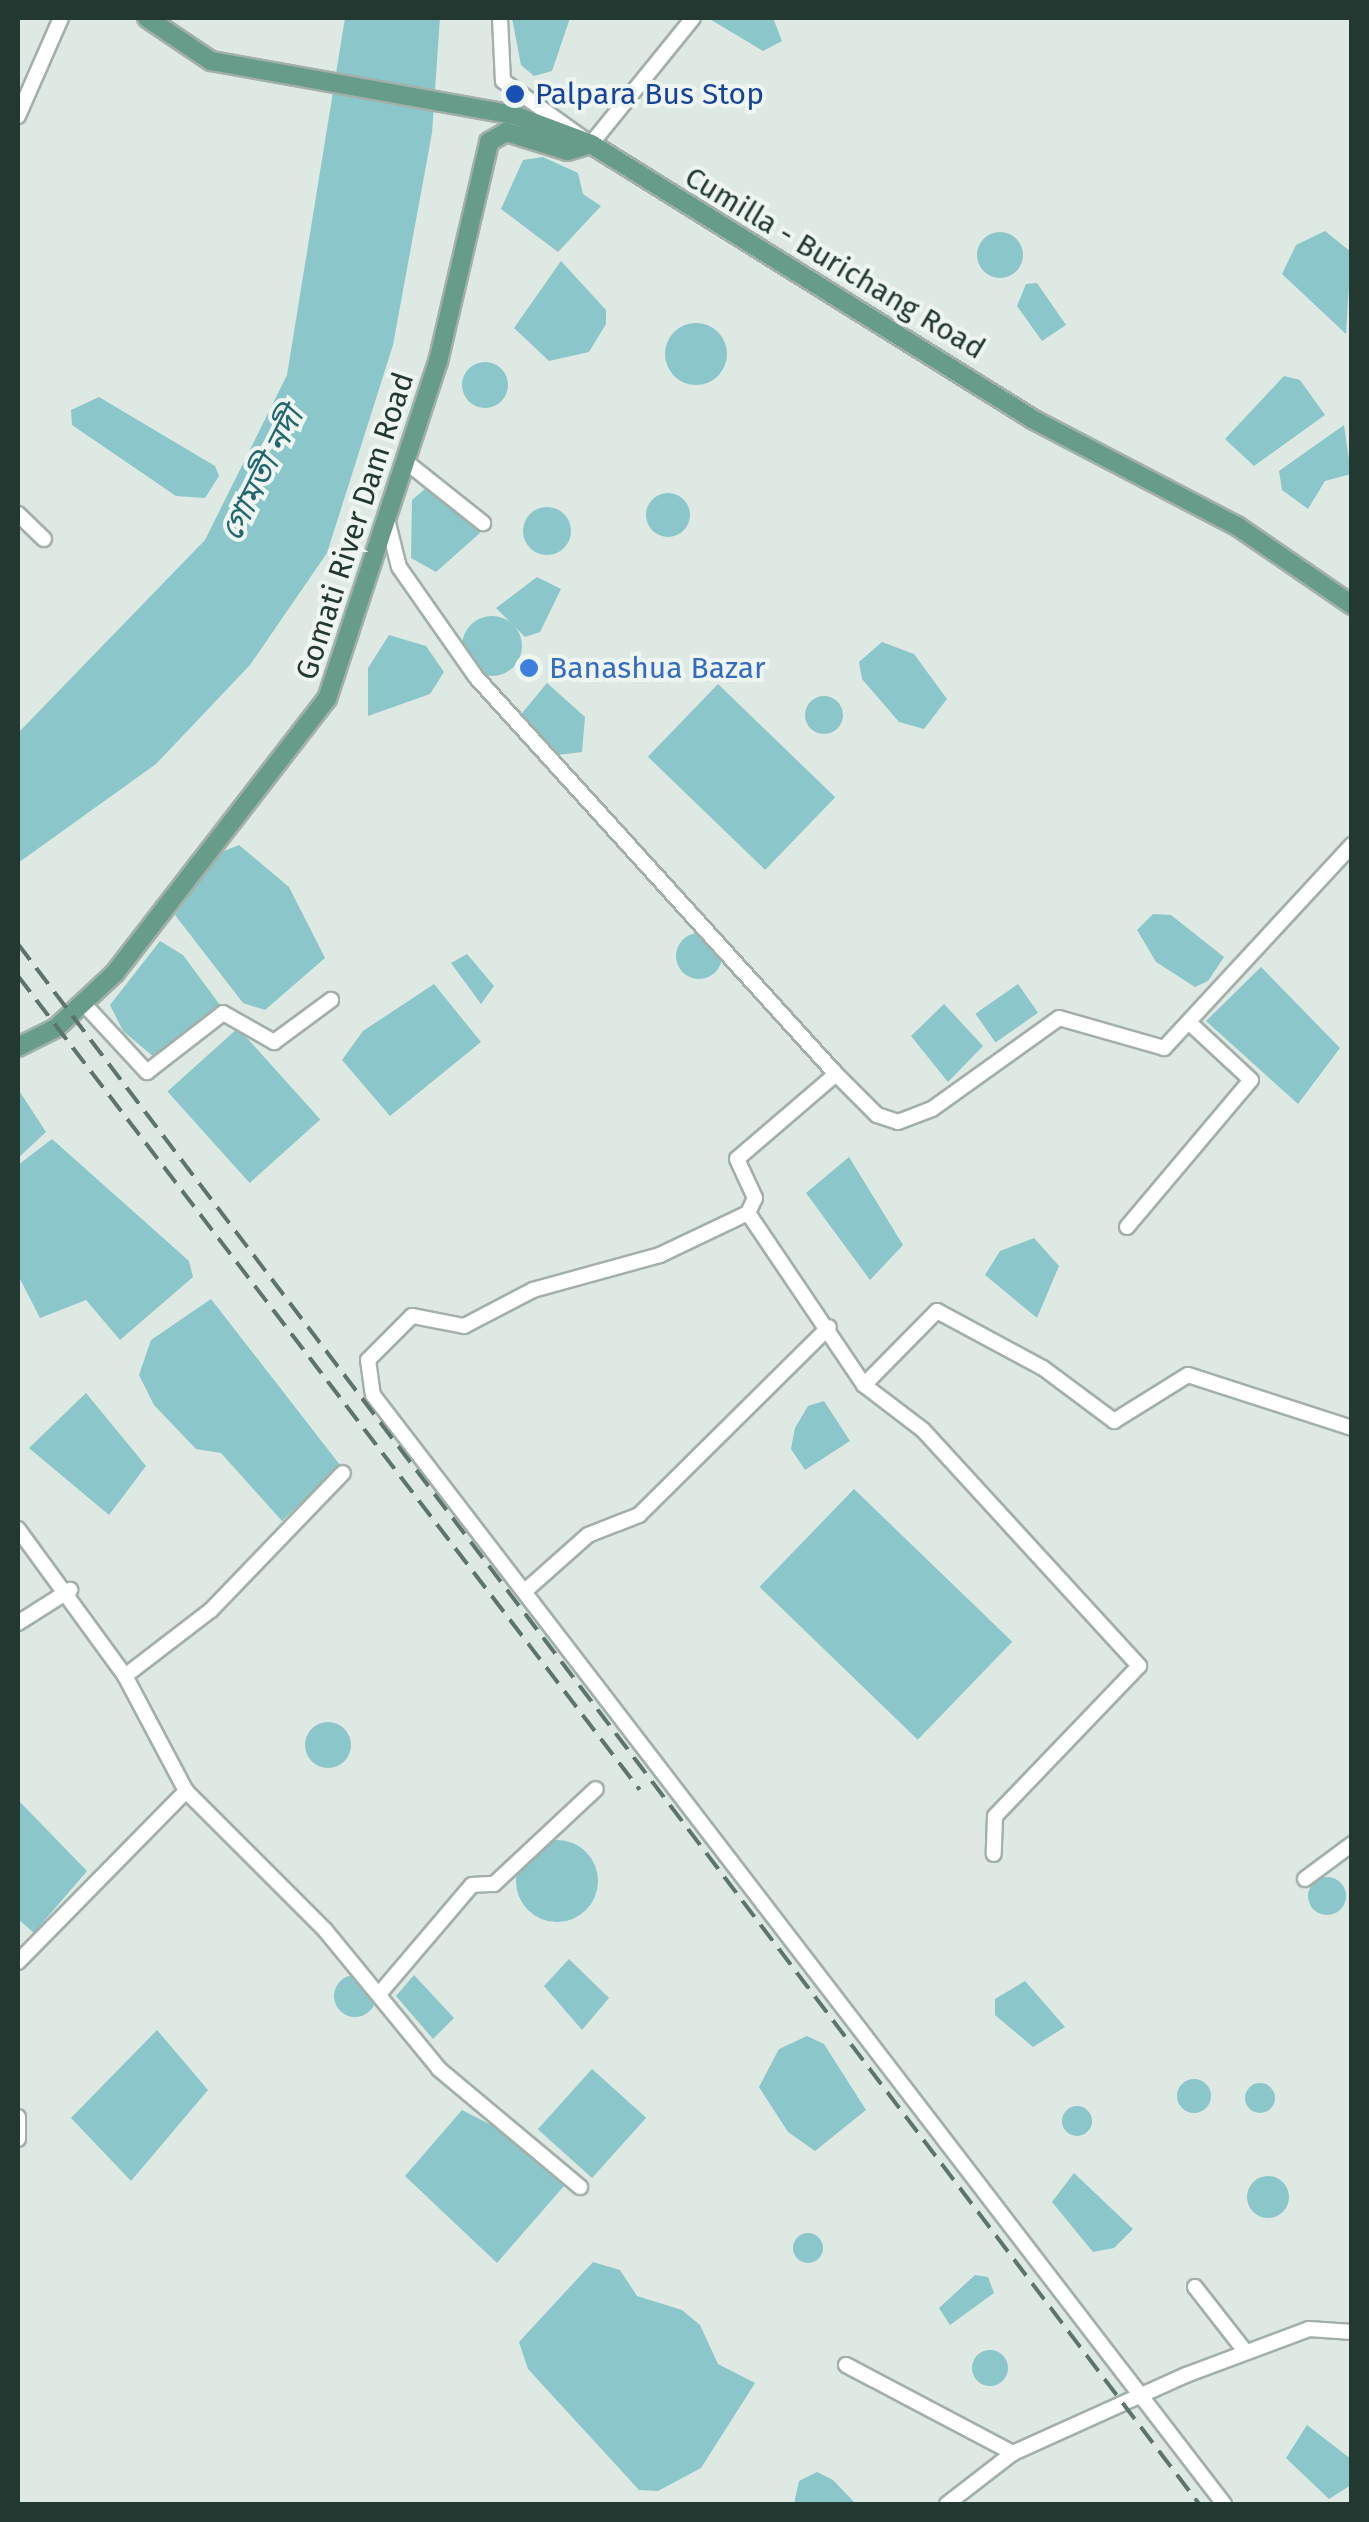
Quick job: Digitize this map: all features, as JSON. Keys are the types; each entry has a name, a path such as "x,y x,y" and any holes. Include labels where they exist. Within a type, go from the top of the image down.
{"main road":[{"name":"Cumilla - Burichang Road","path":"147,18 188,50 241,69 485,110 591,144 1034,420 1237,526 1352,605"},
{"name":"Gomati River Dam Road","path":"18,1047 84,1004 310,727 388,523 487,146 506,132 567,151 591,144"}],"street":[{"path":"18,116 62,18"},
{"path":"500,18 503,81 591,144 692,18"},
{"path":"405,461 483,523"},
{"path":"18,514 44,539"},
{"path":"388,523 399,567 476,677 877,1115 898,1122 932,1109 1046,1021 1076,1020 1157,1049 1192,1025 1352,845"},
{"path":"84,1004 147,1072 223,1013 274,1042 332,1000"},
{"path":"1127,1227 1252,1080 1192,1025"},
{"path":"836,1074 736,1159 755,1198 748,1212 660,1255 534,1290 464,1326 412,1316 368,1360 374,1395 1224,2504"},
{"path":"748,1212 864,1384 923,1430 1139,1666 995,1816 994,1854"},
{"path":"864,1384 937,1310 1043,1368 1114,1421 1132,1418 1188,1375 1352,1428"},
{"path":"524,1591 588,1535 639,1515 829,1327"},
{"path":"124,1676 211,1610 343,1473"},
{"path":"18,1529 70,1590 124,1676 186,1791 380,1993 439,2069 580,2187"},
{"path":"18,1624 70,1590"},
{"path":"380,1993 472,1885 494,1884 596,1789"},
{"path":"18,1962 186,1791"},
{"path":"1305,1879 1352,1844"},
{"path":"18,2117 18,2138"},
{"path":"1195,2287 1245,2351"},
{"path":"947,2504 1013,2453 1245,2351 1309,2330 1352,2332"},
{"path":"846,2364 1013,2453"}],"water":[{"name":"গোমতী নদী","path":"345,18 440,18 432,133 393,345 327,553 250,665 156,764 18,863 18,733 205,540 287,375"},
{"path":"512,18 570,18 552,71 534,76 521,65"},
{"path":"708,18 773,18 782,41 763,51"},
{"path":"543,157 578,173 583,194 601,206 558,252 501,209 523,160"},
{"path":"1325,231 1351,252 1346,334 1282,274 1296,245"},
{"path":"1000,232 1016,239 1023,255 1016,271 1000,278 984,271 977,255 984,239"},
{"path":"561,261 606,310 606,324 589,352 549,361 514,328"},
{"path":"1037,283 1066,325 1042,341 1017,306 1026,284"},
{"path":"696,323 718,332 727,354 718,376 696,385 674,376 665,354 674,332"},
{"path":"485,362 501,369 508,385 501,401 485,408 469,401 462,385 469,369"},
{"path":"1284,376 1300,380 1325,415 1254,466 1225,439"},
{"path":"99,397 215,466 219,476 205,498 176,496 72,425 71,410"},
{"path":"1344,425 1351,474 1325,481 1308,509 1282,490 1279,471"},
{"path":"426,488 466,511 480,533 436,572 411,558 412,500"},
{"path":"668,493 683,500 690,515 683,530 668,537 653,530 646,515 653,500"},
{"path":"547,507 564,514 571,531 564,548 547,555 530,548 523,531 530,514"},
{"path":"537,577 561,589 540,632 525,637 496,608"},
{"path":"492,616 513,625 522,646 513,667 492,676 471,667 462,646 471,625"},
{"path":"389,635 426,646 444,672 430,694 368,716 368,668"},
{"path":"882,642 914,654 947,699 924,729 899,722 862,679 859,662"},
{"path":"547,683 585,717 582,752 557,755 518,718"},
{"path":"718,684 835,797 765,870 648,757"},
{"path":"824,696 838,701 843,715 838,729 824,734 810,729 805,715 810,701"},
{"path":"239,845 289,887 325,958 265,1010 243,1003 175,915 219,853"},
{"path":"1153,914 1171,915 1224,957 1208,981 1195,987 1156,962 1137,930"},
{"path":"699,933 715,940 722,956 715,972 699,979 683,972 676,956 683,940"},
{"path":"160,941 183,955 223,1009 155,1058 123,1031 110,1005"},
{"path":"467,954 494,986 481,1004 451,963"},
{"path":"1261,967 1340,1048 1298,1104 1206,1021"},
{"path":"434,984 481,1042 390,1116 342,1060 363,1031"},
{"path":"1018,984 1038,1013 995,1042 975,1014"},
{"path":"944,1004 983,1046 948,1082 911,1036"},
{"path":"238,1028 320,1119 250,1183 167,1092"},
{"path":"18,1089 46,1132 18,1158"},
{"path":"52,1139 189,1261 193,1277 120,1340 86,1300 40,1318 18,1275 18,1165"},
{"path":"849,1157 903,1245 870,1280 806,1193"},
{"path":"1034,1238 1059,1266 1037,1318 985,1275 1000,1251"},
{"path":"211,1299 340,1465 282,1521 221,1453 196,1449 154,1405 139,1375 151,1340"},
{"path":"86,1393 146,1466 109,1515 29,1448"},
{"path":"824,1401 850,1441 805,1470 791,1449 795,1428 808,1406"},
{"path":"854,1489 1012,1642 918,1740 760,1587"},
{"path":"328,1722 344,1729 351,1745 344,1761 328,1768 312,1761 305,1745 312,1729"},
{"path":"18,1800 87,1871 34,1933 18,1919"},
{"path":"557,1840 573,1843 586,1852 595,1865 595,1897 586,1910 573,1919 557,1922 541,1919 528,1910 519,1897 516,1881 519,1865 528,1852 541,1843"},
{"path":"1327,1877 1341,1882 1346,1896 1341,1910 1327,1915 1313,1910 1308,1896 1313,1882"},
{"path":"569,1959 609,1998 582,2030 544,1986"},
{"path":"355,1975 370,1981 376,1996 370,2011 355,2017 340,2011 334,1996 340,1981"},
{"path":"414,1975 454,2018 433,2039 396,1996"},
{"path":"1025,1981 1065,2027 1033,2047 995,2015 995,1999"},
{"path":"157,2030 208,2090 131,2181 71,2118"},
{"path":"807,2036 824,2044 866,2110 815,2151 788,2132 759,2087 779,2049"},
{"path":"592,2069 646,2118 592,2178 538,2129"},
{"path":"1194,2079 1206,2084 1211,2096 1206,2108 1194,2113 1182,2108 1177,2096 1182,2084"},
{"path":"1260,2083 1270,2088 1275,2098 1270,2108 1260,2113 1250,2108 1245,2098 1250,2088"},
{"path":"1077,2106 1091,2115 1092,2121 1083,2135 1077,2136 1063,2127 1062,2121 1071,2107"},
{"path":"462,2110 528,2144 564,2186 497,2263 405,2176"},
{"path":"1074,2173 1133,2229 1114,2248 1093,2252 1052,2202"},
{"path":"1268,2176 1283,2182 1289,2197 1283,2212 1268,2218 1253,2212 1247,2197 1253,2182"},
{"path":"808,2233 819,2237 823,2248 819,2259 808,2263 797,2259 793,2248 797,2237"},
{"path":"593,2262 620,2270 637,2296 682,2310 700,2325 718,2364 755,2383 701,2468 658,2491 639,2490 528,2369 519,2342"},
{"path":"975,2275 988,2277 994,2293 950,2325 939,2308"},
{"path":"990,2350 1002,2356 1008,2368 1002,2380 990,2386 978,2380 972,2368 978,2356"},
{"path":"1307,2425 1351,2459 1351,2485 1329,2499 1286,2458"},
{"path":"817,2472 833,2480 856,2504 794,2504 799,2481"}],"railway":[{"path":"18,944 1199,2504"},
{"path":"18,976 640,1790"}],"place":[{"name":"Palpara Bus Stop","path":"515,94"},
{"name":"Banashua Bazar","path":"529,668"}]}
